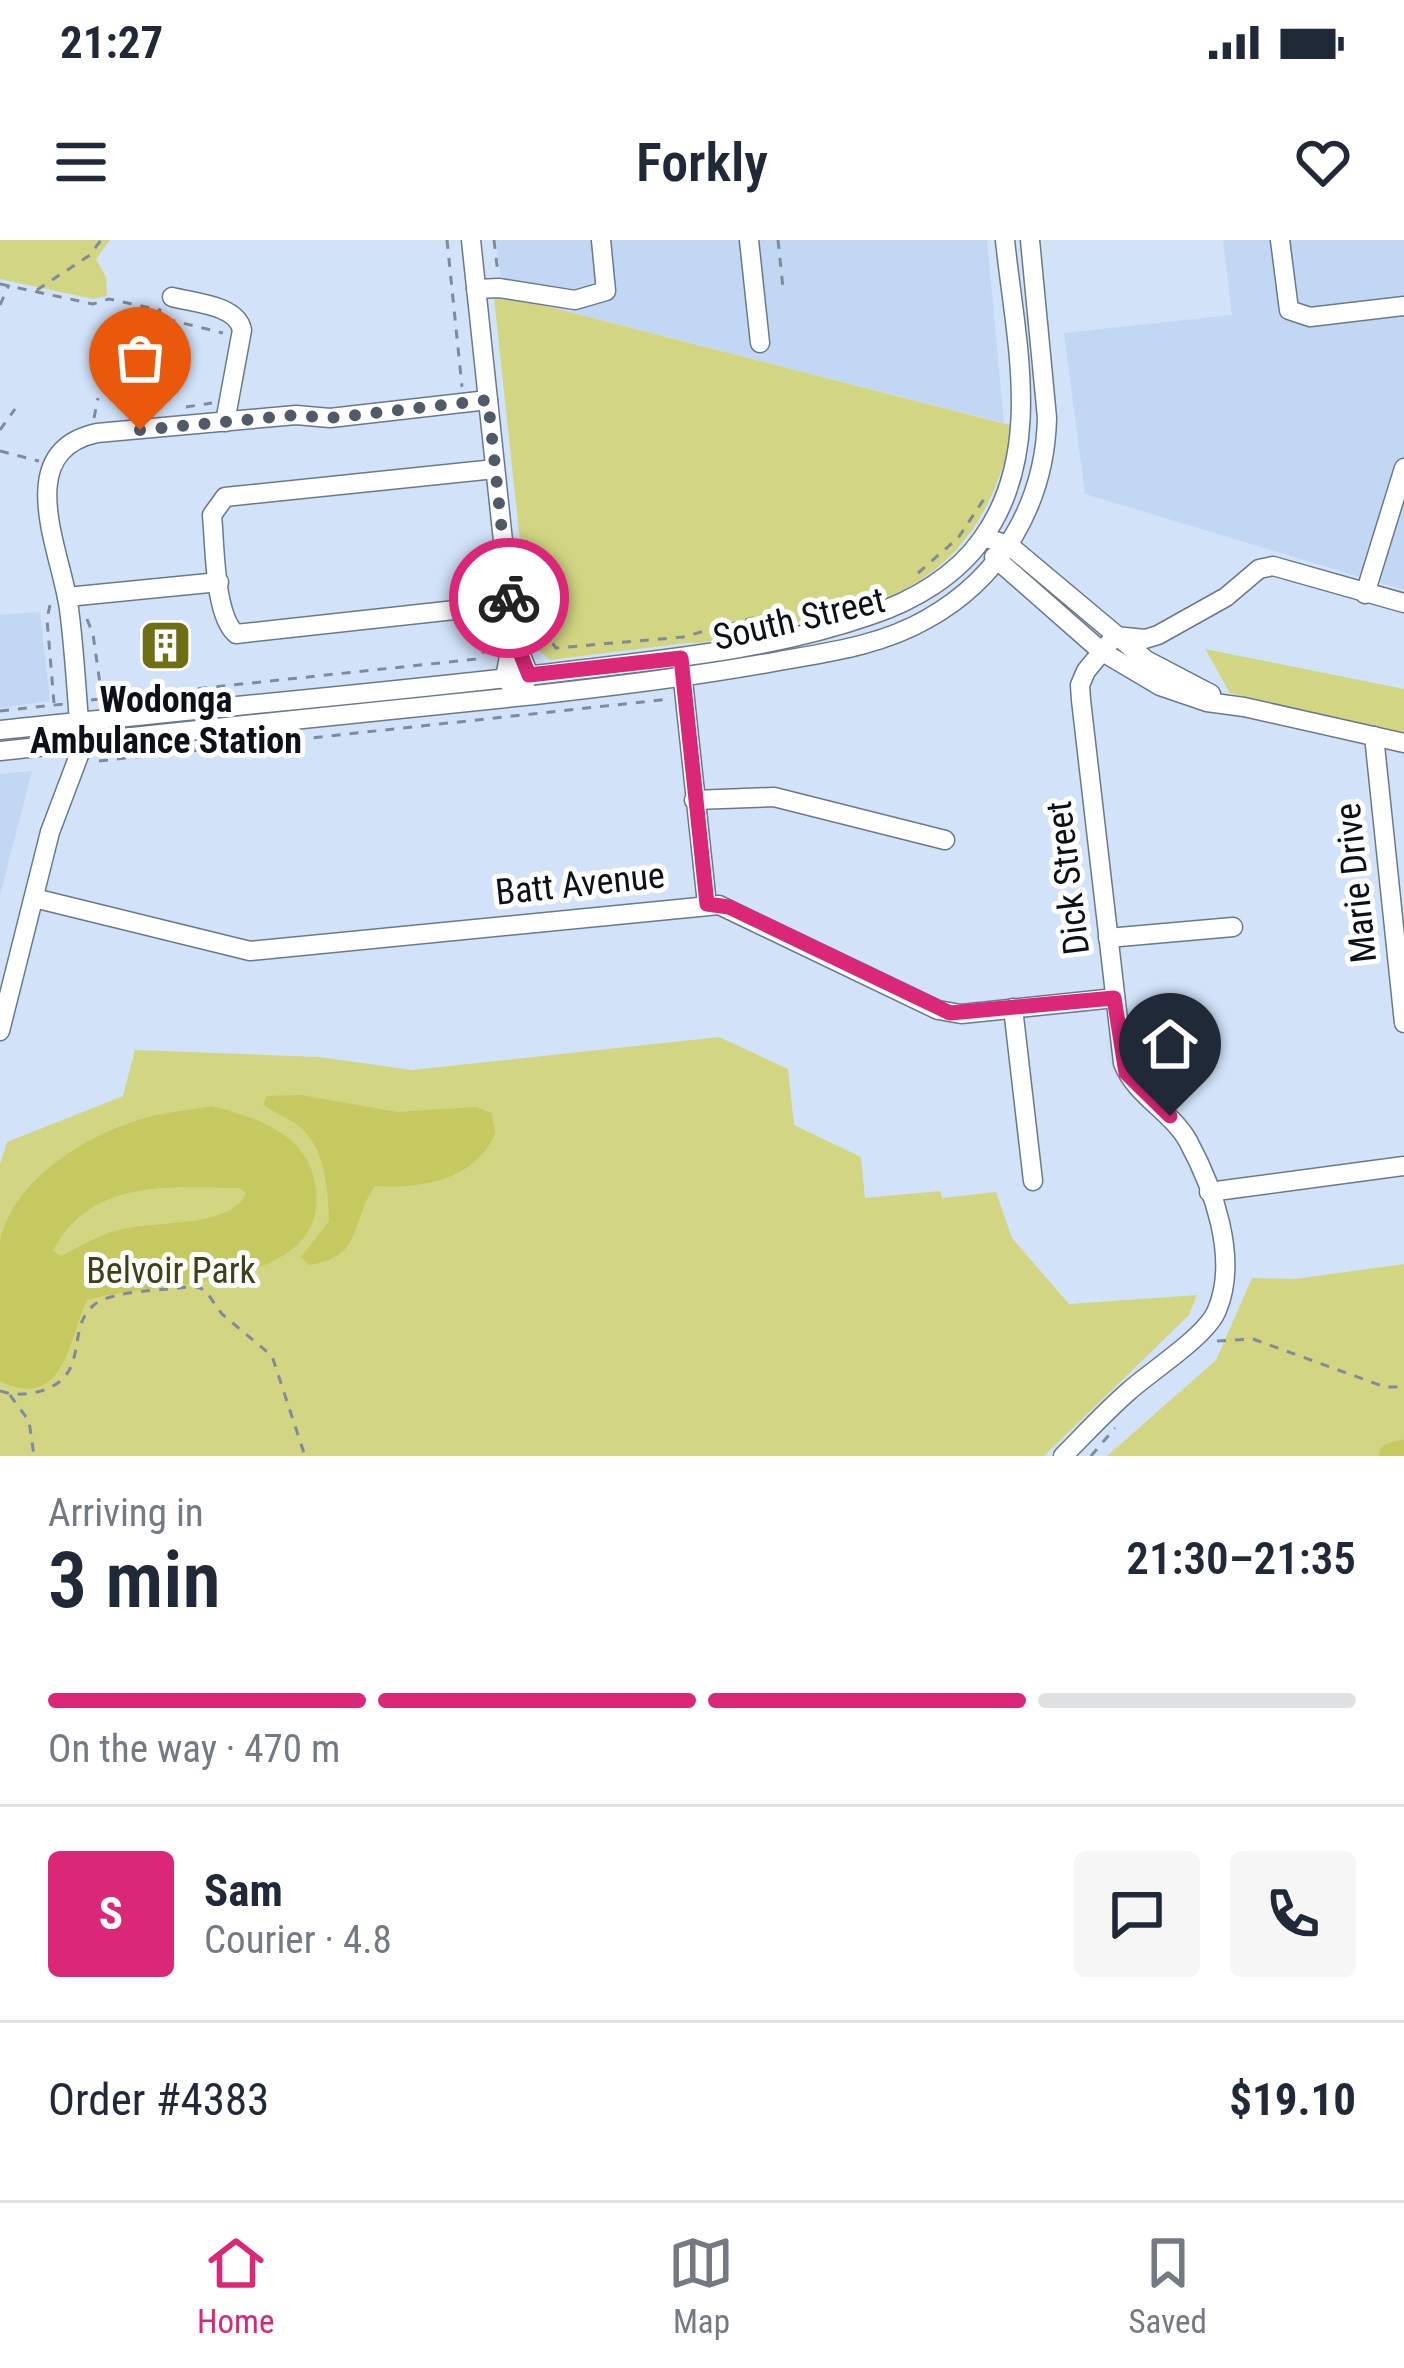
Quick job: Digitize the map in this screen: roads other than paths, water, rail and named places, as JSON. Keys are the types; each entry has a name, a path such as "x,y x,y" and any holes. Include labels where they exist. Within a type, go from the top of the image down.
{"street":[{"path":"471,240 513,635 505,678 520,696 529,675 513,635"},
{"path":"476,289 499,287 575,300 606,291 601,240"},
{"path":"749,240 760,343"},
{"path":"984,537 1018,458 1022,416 1005,240"},
{"name":"South Street","path":"0,751 520,696 684,688 906,630 932,617 997,563 1010,546 1043,463 1047,418 1030,240"},
{"path":"1280,240 1289,310 1310,317 1404,306"},
{"path":"172,297 232,313 241,321 225,422"},
{"path":"1012,304 1036,299"},
{"path":"78,712 68,594 53,543 47,484 59,453 78,438 488,400"},
{"path":"1022,416 1047,418"},
{"path":"1365,594 1404,468"},
{"path":"495,469 225,497 212,515 219,582 223,617 236,634 510,604"},
{"path":"984,537 1010,546 1108,644"},
{"path":"984,537 997,563 1108,644 1244,706 1404,743"},
{"name":"South Street","path":"0,730 78,712 187,710 681,658 821,629 902,603 945,576 984,537"},
{"path":"1108,644 1158,635 1226,597 1259,569 1274,566 1404,603"},
{"path":"68,594 219,582"},
{"name":"Dick Street","path":"1063,1456 1217,1311 1225,1277 1223,1238 1186,1138 1126,1073 1079,685 1108,644"},
{"path":"681,658 707,904"},
{"path":"187,710 189,731"},
{"name":"Marie Drive","path":"1374,736 1404,1023"},
{"path":"50,832 84,742"},
{"path":"0,1031 50,832 58,767 46,746"},
{"path":"694,800 773,797 945,840"},
{"name":"Batt Avenue","path":"34,898 250,951 707,904 729,907 938,1010 961,1014 1114,998"},
{"path":"1108,938 1233,927"},
{"path":"1013,1008 1033,1181"},
{"path":"1209,1192 1404,1166"}],"waterway":[{"path":"1392,1456 1404,1453"}],"place":[{"name":"Wodonga Ambulance Station","path":"166,645"}],"park label":[{"name":"Belvoir Park","path":"171,1271"}]}
